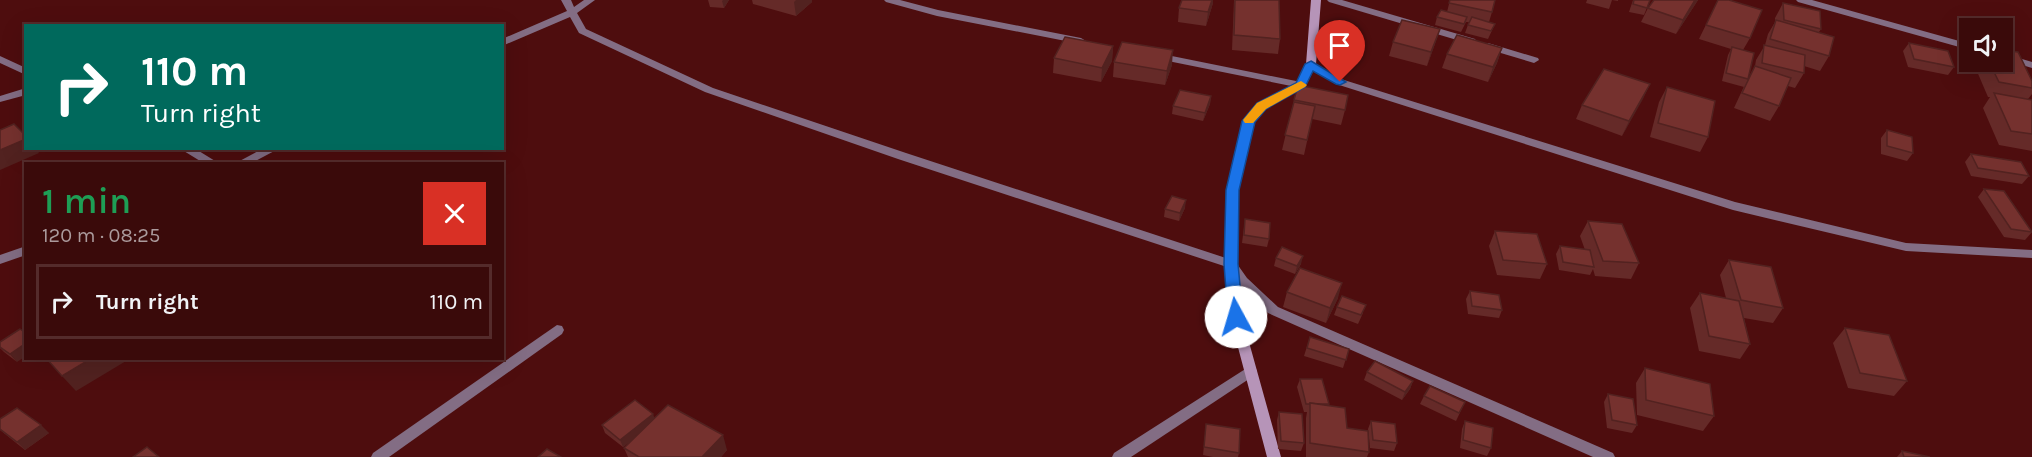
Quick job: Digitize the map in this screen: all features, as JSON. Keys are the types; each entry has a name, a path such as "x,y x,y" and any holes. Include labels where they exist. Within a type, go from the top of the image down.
{"street":[{"path":"566,0 582,31 709,90 1231,264 1243,281 1273,310 1608,457"},
{"path":"504,42 571,13 590,0"},
{"path":"889,0 937,13 1090,43"},
{"path":"1274,457 1236,317 1231,264 1232,190 1249,121 1262,106 1301,85 1311,64 1316,0"},
{"path":"1332,0 1534,60"},
{"path":"1801,0 1959,44"},
{"path":"1148,55 1301,85"},
{"path":"0,59 24,71"},
{"path":"2013,59 2032,65"},
{"path":"1311,64 1340,82 1733,206 1906,247 2032,254"},
{"path":"0,99 24,92"},
{"path":"188,150 211,162"},
{"path":"243,162 270,150"},
{"path":"0,260 24,251"},
{"path":"378,457 557,330"},
{"path":"1119,457 1250,371"}],"building":[{"path":"1182,0 1212,0 1208,12 1179,8"},
{"path":"1235,0 1279,0 1280,39 1234,35"},
{"path":"1450,0 1495,0 1492,12 1449,3"},
{"path":"1634,0 1650,0 1647,8 1633,4"},
{"path":"1654,0 1695,0 1683,20 1648,8"},
{"path":"1718,0 1729,0 1762,10 1750,38 1706,25"},
{"path":"1783,3 1820,11 1821,29 1784,20"},
{"path":"1441,10 1467,17 1464,24 1437,17"},
{"path":"1472,17 1495,24 1491,31 1468,25"},
{"path":"1402,20 1440,29 1431,52 1393,42"},
{"path":"1776,20 1834,37 1829,56 1770,39"},
{"path":"1457,35 1502,48 1493,67 1447,54"},
{"path":"1065,37 1113,46 1102,68 1054,58"},
{"path":"1122,42 1173,50 1167,71 1114,62"},
{"path":"1909,43 1948,51 1954,67 1914,59"},
{"path":"1764,45 1805,55 1804,73 1762,63"},
{"path":"1732,47 1754,53 1748,79 1726,73"},
{"path":"2013,51 2018,52 2032,81 2032,88 1999,82 1994,72 2013,72"},
{"path":"1755,66 1791,78 1779,106 1742,93"},
{"path":"1604,69 1650,84 1629,121 1582,105"},
{"path":"1298,85 1348,95 1345,110 1294,100"},
{"path":"1667,87 1715,101 1708,137 1658,123"},
{"path":"1180,90 1211,96 1205,113 1173,106"},
{"path":"1994,93 2032,100 2032,134 2011,131"},
{"path":"1294,102 1315,106 1307,140 1285,135"},
{"path":"14,124 24,134 24,140 0,150 0,130"},
{"path":"1887,130 1912,137 1913,153 1887,146"},
{"path":"1971,154 2021,162 2029,176 1978,168"},
{"path":"1984,189 2004,191 2032,232 2011,229"},
{"path":"1172,196 1186,200 1180,213 1165,209"},
{"path":"1245,219 1270,223 1269,239 1244,235"},
{"path":"1588,221 1622,224 1639,263 1603,261"},
{"path":"1495,231 1537,234 1547,264 1503,260"},
{"path":"1560,246 1590,250 1594,267 1563,262"},
{"path":"1282,247 1303,256 1297,266 1276,258"},
{"path":"1729,260 1771,267 1783,308 1741,300"},
{"path":"1300,268 1342,283 1330,308 1287,292"},
{"path":"1470,291 1499,295 1502,310 1472,306"},
{"path":"1700,293 1739,301 1750,344 1709,336"},
{"path":"1342,296 1366,305 1361,315 1337,307"},
{"path":"1845,328 1889,335 1907,381 1860,373"},
{"path":"20,329 24,332 24,344 10,354 0,347 0,342"},
{"path":"1310,337 1349,349 1346,360 1307,348"},
{"path":"48,360 89,360 62,376"},
{"path":"1375,361 1413,381 1405,392 1367,372"},
{"path":"1645,368 1710,384 1714,416 1646,400"},
{"path":"1300,379 1322,379 1329,404 1306,404"},
{"path":"1430,386 1465,402 1459,413 1424,396"},
{"path":"1608,394 1633,399 1637,425 1612,420"},
{"path":"635,400 653,414 620,440 602,425"},
{"path":"1310,403 1345,408 1347,428 1368,431 1369,452 1310,443"},
{"path":"668,405 723,435 702,457 639,457 624,448"},
{"path":"17,408 41,425 17,442 0,429 0,419"},
{"path":"1279,412 1302,414 1304,443 1281,441"},
{"path":"1371,421 1395,424 1397,443 1373,440"},
{"path":"1465,421 1493,428 1491,448 1463,440"},
{"path":"1206,424 1240,429 1239,453 1204,447"},
{"path":"147,447 159,457 133,457"},
{"path":"547,449 561,457 538,457"},
{"path":"1902,451 1930,457 1904,457"}],"slow traffic":[{"path":"1249,120 1262,106 1301,85"}],"route":[{"path":"1236,317 1231,264 1232,190 1249,121 1262,106 1301,85 1311,64 1340,82"}]}
